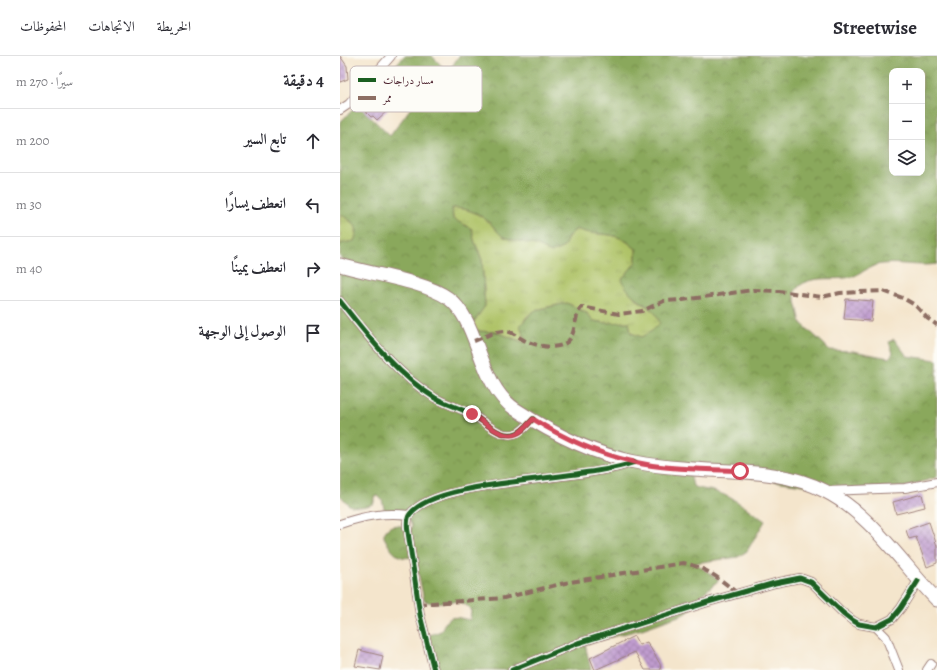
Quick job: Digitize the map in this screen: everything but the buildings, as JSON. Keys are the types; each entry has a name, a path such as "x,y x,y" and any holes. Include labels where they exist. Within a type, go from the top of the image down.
{"main road":[{"path":"340,265 417,285 448,298 461,312 495,389 505,400 533,419 577,442 606,454 634,462 683,468 740,471 773,475 804,481 826,491 848,506 885,539 918,581 937,600"}],"street":[{"path":"382,66 391,56"},
{"path":"340,110 350,103"},
{"path":"340,301 376,346 411,381 436,398 472,414 496,431 507,434 517,434 533,419"},
{"path":"434,670 419,609 407,523 409,515 434,499 462,490 580,475 616,468 634,462"},
{"path":"826,491 905,488 937,482"},
{"path":"340,524 375,514 391,513 409,515"},
{"path":"512,670 578,643 708,602 775,583 800,578 811,582 858,624 876,627 892,619 918,581"},
{"path":"876,627 889,642 899,670"}],"green space":[{"path":"404,56 432,56 442,66 395,66"},
{"path":"459,56 937,56 937,264 878,265 846,278 821,279 806,282 799,286 794,293 801,323 825,345 828,350 853,351 889,358 893,353 889,342 894,339 907,356 937,360 937,477 906,487 832,489 689,469 693,486 723,494 765,521 747,551 738,557 695,563 719,580 700,596 687,613 642,629 585,644 591,670 438,670 427,636 441,631 446,621 449,619 456,617 470,620 471,610 459,602 453,601 434,603 424,600 415,557 409,558 395,554 384,537 386,530 389,527 396,525 410,531 412,526 409,520 385,512 382,500 378,496 374,496 374,503 358,507 349,505 340,495 340,267 345,264 340,257 340,244 354,241 356,227 340,213 340,122 351,112 365,112 390,136 408,112 482,112 482,66 452,66","holes":["452,208 469,211 479,215 504,237 539,246 551,253 564,247 568,237 576,229 585,232 607,234 628,242 636,249 636,262 621,280 631,294 653,311 660,323 652,331 641,337 631,333 629,322 606,323 594,321 586,313 567,303 536,310 531,313 520,326 525,337 525,343 496,332 476,331 470,327 485,306 482,260 474,240 472,229 453,219"]},
{"path":"452,208 474,212 503,235 534,244 551,253 563,247 568,237 576,229 585,232 607,234 628,242 636,249 636,262 622,280 636,299 656,313 661,323 642,337 631,333 629,322 606,323 594,321 586,312 567,303 538,310 526,317 523,323 523,331 526,343 496,332 476,331 470,327 485,306 482,260 474,240 472,229 453,219"},
{"path":"340,213 357,227 355,241 340,244"}],"marked path":[{"path":"474,341 494,333 506,331 537,345 554,347 564,344 571,337 577,316 582,307 619,314 642,311 664,301 683,300 753,290 779,291 822,297 840,293 883,291 903,298 915,305 927,318 937,325"},
{"path":"418,604 504,598 565,583 683,563 699,567 719,578 737,593"}],"cycle path":[{"path":"340,301 383,354 408,378 435,398 471,414 493,429 505,434 519,432 533,419"},
{"path":"434,670 420,615 407,527 407,520 410,514 426,502 450,493 480,487 583,473 635,462"},
{"path":"512,670 578,643 708,602 775,583 800,578 811,582 852,620 859,624 876,627 892,619 901,608 918,581"}],"route":[{"path":"472,414 496,431 507,434 517,434 533,419 577,442 606,454 634,462 683,468 740,471"}]}
